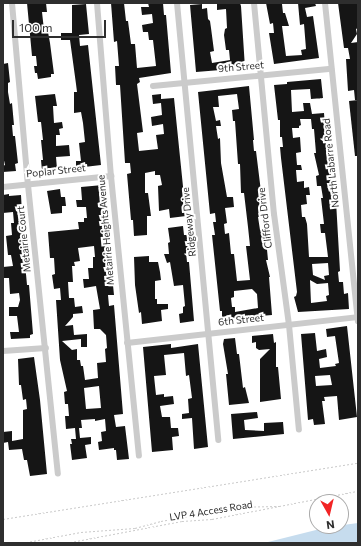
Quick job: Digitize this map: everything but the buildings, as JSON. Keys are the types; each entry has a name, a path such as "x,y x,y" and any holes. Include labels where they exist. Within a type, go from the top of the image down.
{"street":[{"name":"Metairie Court","path":"12,3 28,185 58,472"},
{"name":"Metairie Heights Avenue","path":"97,3 111,176 139,456"},
{"name":"Ridgeway Drive","path":"177,3 210,334 218,440"},
{"name":"Clifford Drive","path":"254,3 274,214 289,325 298,430"},
{"name":"North Labarre Road","path":"325,3 358,321"},
{"name":"9th Street","path":"153,86 331,69"},
{"name":"Poplar Street","path":"3,187 111,176"},
{"name":"6th Street","path":"127,342 358,317"},
{"path":"3,351 46,348"}],"path":[{"path":"3,519 358,463"},
{"name":"LVP 4 Access Road","path":"66,543 182,521 212,519 358,491"},
{"path":"22,543 81,532 136,528 165,520 238,507 282,506"}],"water":[{"path":"358,523 358,543 264,543 309,532 309,534 349,534 349,524"}]}
